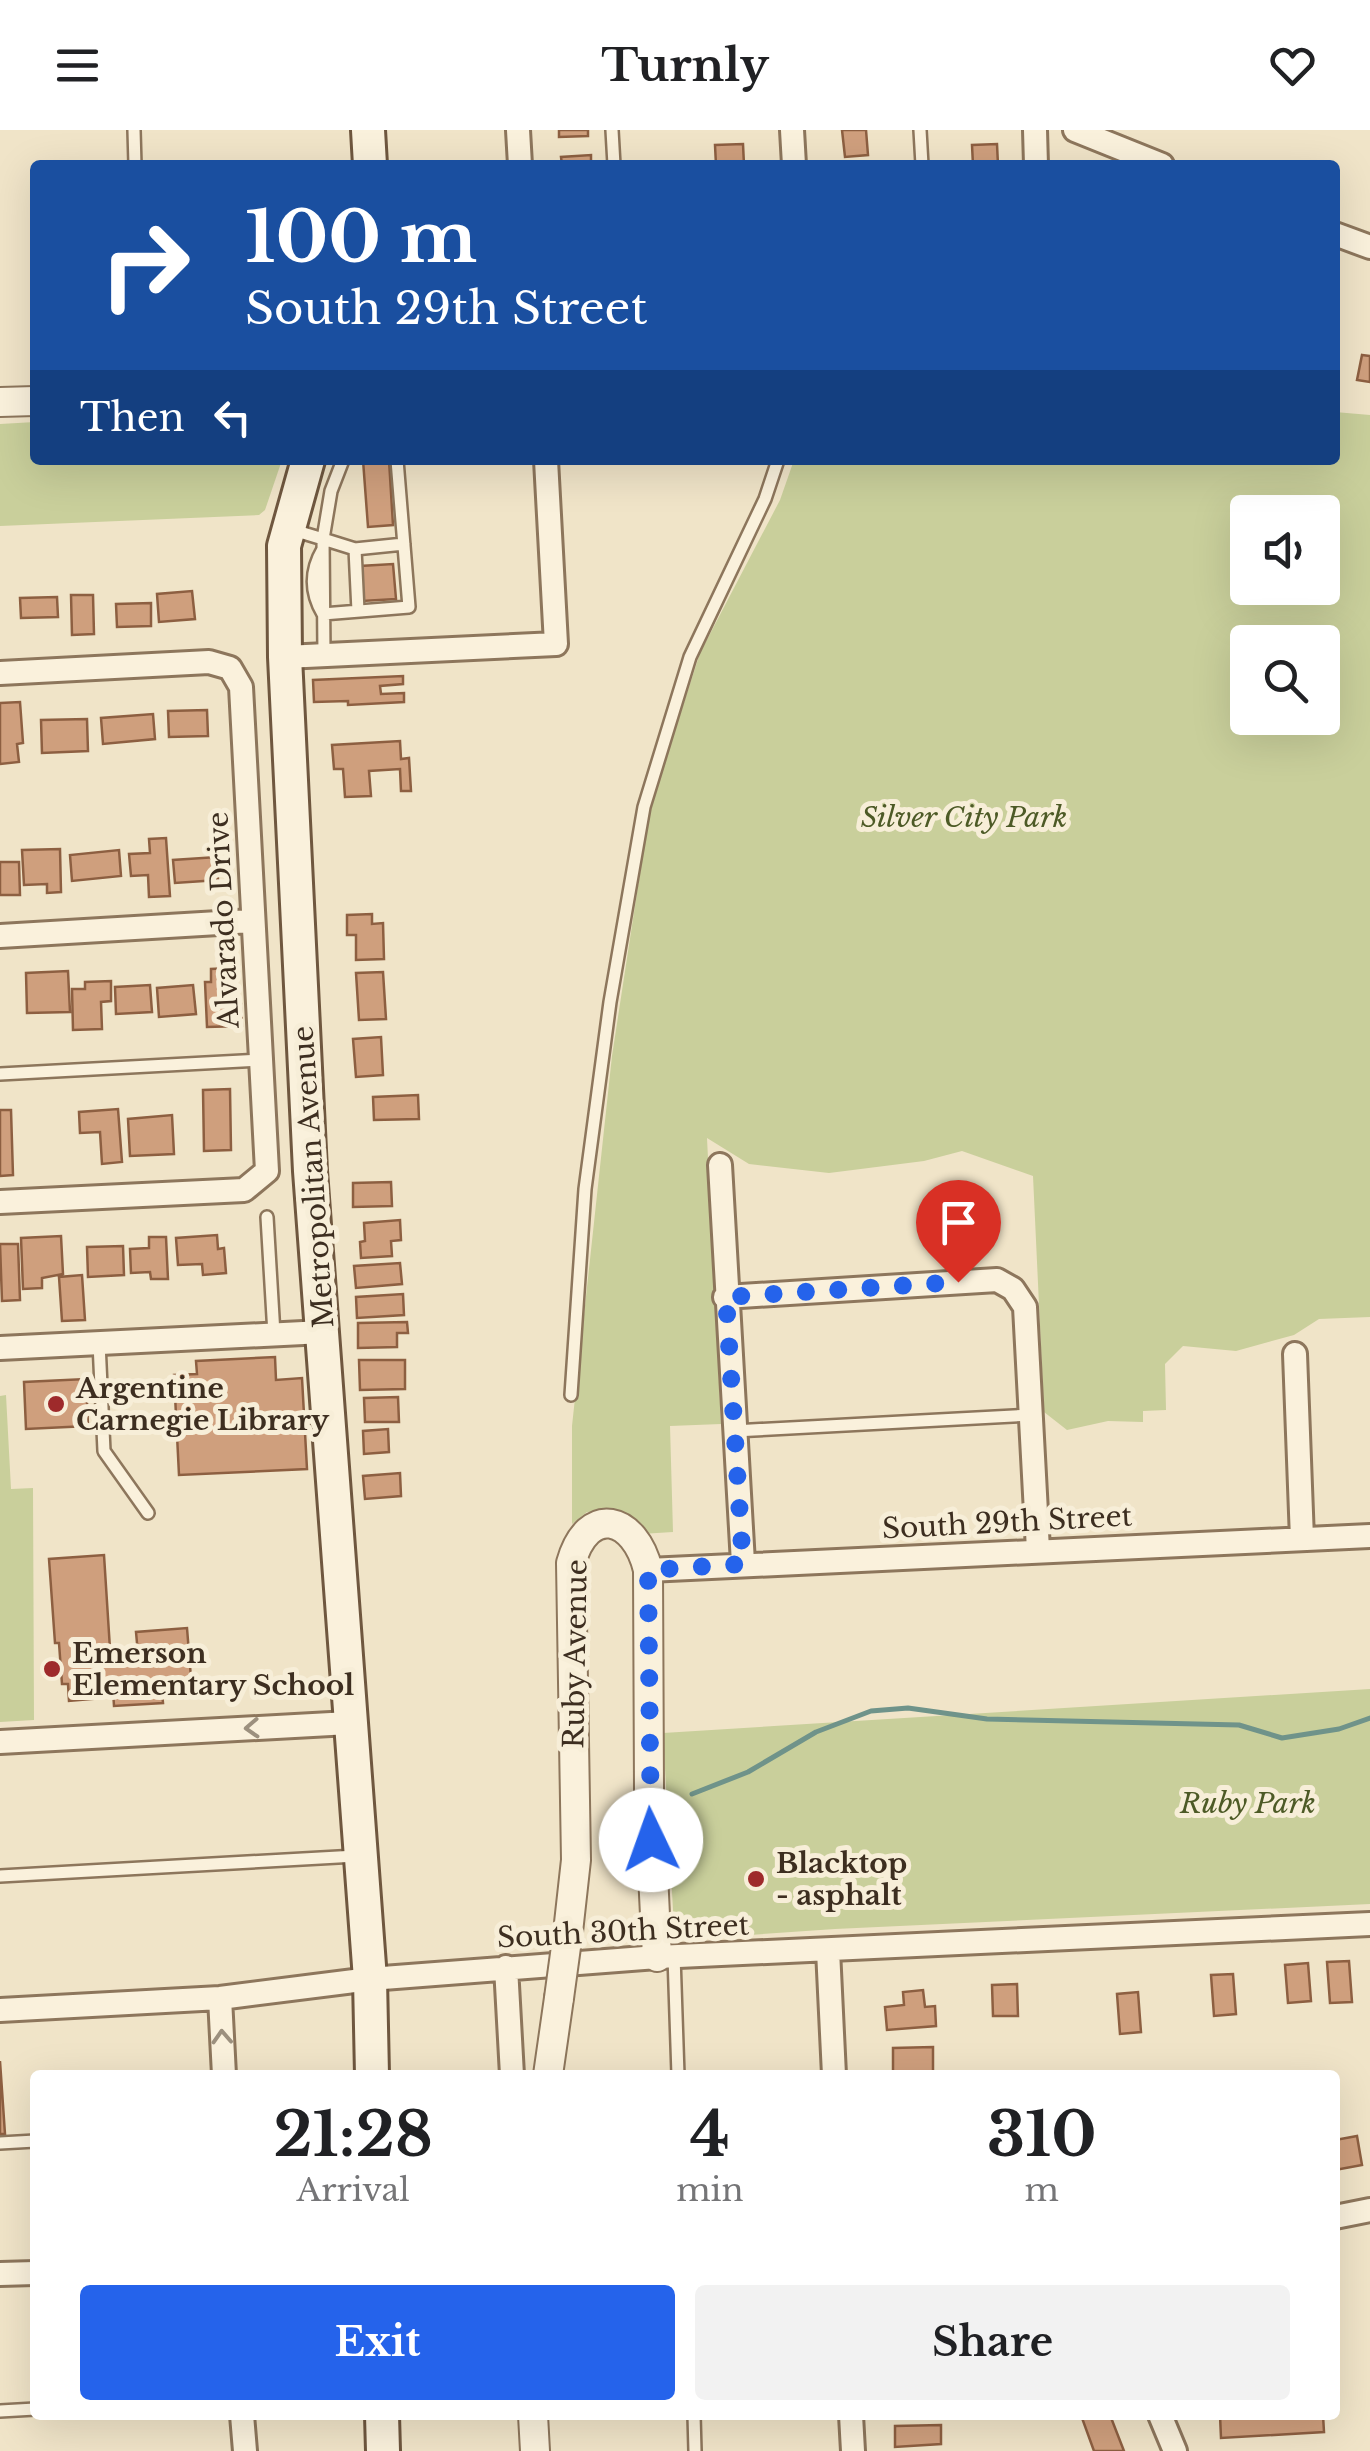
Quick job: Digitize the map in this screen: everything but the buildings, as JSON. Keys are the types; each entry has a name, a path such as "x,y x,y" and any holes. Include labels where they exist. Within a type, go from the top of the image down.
{"main road":[{"path":"368,130 370,160"},
{"name":"Metropolitan Avenue","path":"307,465 284,546 284,657 310,1171 370,1979 372,2070"},
{"path":"382,2420 383,2451"}],"street":[{"path":"518,130 520,160"},
{"path":"792,130 794,160"},
{"path":"1035,130 1036,160"},
{"path":"1076,130 1150,160"},
{"path":"1340,236 1370,247"},
{"path":"0,402 30,400"},
{"path":"284,657 556,644 546,465"},
{"name":"Alvarado Drive","path":"0,673 209,662 230,668 241,687 267,1172 244,1190 0,1202"},
{"path":"0,936 252,921"},
{"path":"720,1165 743,1564"},
{"path":"726,1297 997,1280 1013,1288 1024,1307 1038,1550"},
{"path":"0,1348 323,1332"},
{"path":"1294,1354 1302,1539"},
{"name":"Ruby Avenue","path":"549,2070 576,1860 572,1564 578,1541 592,1526 613,1524 630,1533 642,1548 648,1570"},
{"name":"South 29th Street","path":"648,1570 1370,1536"},
{"path":"648,1570 649,1790 666,1957"},
{"path":"0,1742 349,1723"},
{"name":"South 30th Street","path":"0,2010 220,1998 370,1979 666,1957 1370,1924"},
{"path":"828,1950 834,2070"},
{"path":"506,1968 512,2070"},
{"path":"220,1998 224,2070"},
{"path":"1340,2216 1370,2210"},
{"path":"0,2274 30,2273"},
{"path":"242,2420 245,2451"},
{"path":"533,2420 535,2451"},
{"path":"851,2420 853,2451"},
{"path":"1162,2420 1175,2451"}],"lane":[{"path":"134,130 135,160"},
{"path":"612,130 614,160"},
{"path":"920,130 922,160"},
{"path":"324,655 323,544 330,491 341,465"},
{"path":"324,614 409,607 396,465"},
{"path":"571,1395 585,1189 610,1002 644,806 690,657 765,499 776,465"},
{"path":"289,529 323,544 355,548 404,544"},
{"path":"355,548 358,611"},
{"path":"0,1074 260,1060"},
{"path":"266,1217 274,1334"},
{"path":"99,1343 104,1451 148,1513"},
{"path":"734,1431 1030,1415"},
{"path":"0,1876 360,1856"},
{"path":"666,1957 677,2070"},
{"path":"0,2143 30,2141"},
{"path":"0,2411 30,2410"},
{"path":"694,2420 695,2451"}],"green space":[{"name":"Silver City Park","path":"1340,412 1370,415 1370,1317 1319,1319 1294,1335 1236,1351 1183,1346 1165,1364 1166,1410 1143,1411 1143,1422 1108,1421 1067,1430 1044,1412 1033,1176 962,1151 924,1161 829,1173 749,1164 707,1138 721,1424 670,1426 673,1532 641,1534 621,1511 587,1512 572,1524 572,1426 612,1056 650,808 700,653 780,500 792,465 1340,465"},
{"path":"30,422 30,465 280,465 265,510 259,515 0,526 0,424"},
{"path":"6,1395 11,1489 33,1488 34,1720 0,1722 0,1396"},
{"name":"Ruby Park","path":"1370,1689 1370,1904 692,1939 682,1936 674,1927 663,1733"}],"waterway":[{"path":"692,1794 748,1772 816,1732 871,1711 908,1708 987,1719 1239,1725 1282,1738 1339,1729 1370,1718"}],"place":[{"name":"Argentine Carnegie Library","path":"56,1404"},
{"name":"Emerson Elementary School","path":"52,1669"},
{"name":"Blacktop - asphalt","path":"756,1879"}],"route":[{"path":"651,1840 648,1570 743,1564 726,1297 958,1282"}]}
